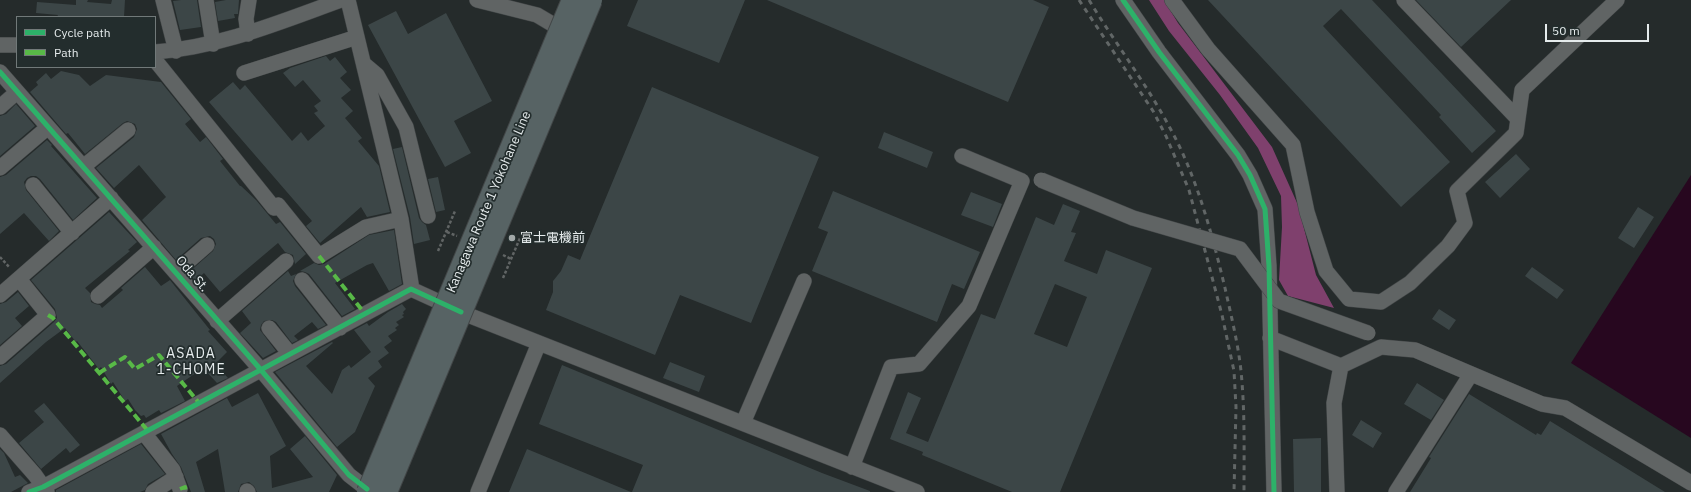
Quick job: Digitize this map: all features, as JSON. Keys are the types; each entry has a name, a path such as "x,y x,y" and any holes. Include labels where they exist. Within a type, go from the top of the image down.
{"highway":[{"name":"Kanagawa Route 1 Yokohane Line","path":"374,491 573,0"},
{"name":"Kanagawa Route 1 Yokohane Line","path":"374,491 590,0"}],"street":[{"path":"164,0 176,50"},
{"path":"206,0 213,44"},
{"path":"248,34 246,20 249,0"},
{"path":"156,52 213,44 248,34 341,0"},
{"path":"348,0 401,219 412,290"},
{"path":"477,0 537,15 580,41"},
{"path":"1123,0 1159,52 1245,164 1264,210 1267,229 1274,492"},
{"path":"1172,0 1208,49 1293,145 1307,212 1326,272 1349,299 1381,302 1410,283 1448,246 1465,223 1457,191 1516,133 1522,90 1617,0"},
{"path":"1404,0 1518,119"},
{"path":"244,73 357,37"},
{"path":"0,45 16,46"},
{"path":"156,61 274,208 278,205 319,256 366,227 401,219"},
{"path":"364,64 377,75 406,127 428,216"},
{"name":"Oda St.","path":"0,72 47,128 111,198 262,370 350,475 374,491"},
{"path":"0,107 17,92"},
{"path":"0,168 47,128"},
{"path":"82,167 128,130"},
{"path":"962,156 1022,181 1041,180 1133,218 1240,249 1279,301 1368,332 1379,338 1381,347"},
{"path":"852,466 891,367 919,364 969,306 1022,181"},
{"path":"33,185 72,233"},
{"path":"0,295 111,198"},
{"path":"176,272 207,245"},
{"path":"98,296 154,247"},
{"path":"217,320 286,261"},
{"path":"0,357 48,315 19,279"},
{"path":"302,280 340,328"},
{"path":"743,423 804,280"},
{"path":"412,290 461,312 917,492"},
{"path":"29,492 45,489 290,354 412,290"},
{"path":"269,328 290,354"},
{"path":"1270,338 1341,366 1381,347 1415,350 1542,404 1565,408 1691,483"},
{"path":"478,492 539,343"},
{"path":"1337,492 1334,403 1341,366"},
{"path":"1396,492 1471,374"},
{"path":"144,434 173,470 178,483 153,492"},
{"path":"0,435 35,475 45,489"}],"path":[{"path":"438,251 455,211"},
{"path":"503,278 520,238"}],"shaded area":[{"path":"1149,0 1164,0 1178,23 1272,147 1298,205 1316,275 1334,308 1288,296 1279,280 1282,227 1281,196 1258,148 1220,95 1169,31"},
{"path":"1691,175 1691,438 1571,363"}],"building":[{"path":"76,0 88,0 87,2 111,4 112,0 125,0 124,16 58,16 36,13 37,2 76,5"},
{"path":"197,0 201,27 180,30 173,1"},
{"path":"239,0 238,14 234,14 235,18 218,21 215,2"},
{"path":"638,0 745,0 719,63 627,26"},
{"path":"767,0 1033,0 1049,7 1008,102"},
{"path":"1208,0 1372,0 1496,131 1472,153 1439,117 1441,115 1341,9 1323,26 1450,162 1401,207"},
{"path":"1416,0 1511,0 1461,47"},
{"path":"396,11 408,34 446,13 492,101 454,121 471,153 445,167 368,25"},
{"path":"326,56 330,61 335,57 347,72 340,78 351,90 341,98 353,111 345,118 362,138 358,141 379,166 390,212 367,217 361,207 320,243 306,226 312,221 209,102 233,82 240,90 245,85 292,141 301,132 308,141 325,126 314,113 318,111 314,106 321,101 303,80 295,87 283,73 290,68"},
{"path":"61,71 79,75 90,86 106,75 161,82 191,119 185,124 200,142 206,137 223,159 220,161 240,186 256,200 276,224 280,222 306,254 295,264 293,255 285,252 278,243 220,292 204,273 195,281 188,273 213,251 216,244 214,239 210,236 201,238 176,260 142,220 166,197 139,165 114,188 96,168 134,137 137,129 135,124 127,121 123,123 85,154 68,133 66,134 30,92 38,85 36,82 46,73 51,79"},
{"path":"652,87 819,157 751,323 680,295 655,355 546,310 553,292 553,281 561,271 568,255 580,260"},
{"path":"16,104 35,126 0,156 0,116 6,114"},
{"path":"884,132 933,152 927,168 878,148"},
{"path":"47,140 97,198 73,220 40,179 36,176 31,176 24,182 26,190 59,231 49,241 24,213 0,234 0,177 6,175"},
{"path":"402,147 419,218 426,225 430,240 414,244 410,217 393,149"},
{"path":"1516,154 1530,169 1500,198 1485,182"},
{"path":"438,177 445,210 436,212 428,179"},
{"path":"833,191 980,252 964,289 952,284 937,322 812,271 828,232 818,228"},
{"path":"971,192 1002,204 993,227 961,215"},
{"path":"1063,204 1080,211 1071,232 1076,233 1064,261 1097,274 1106,250 1152,268 1060,492 1012,492 922,455 923,452 890,439 908,392 921,398 906,433 928,442 981,314 995,319 1036,217 1054,225","holes":["1055,284 1087,297 1067,347 1034,334"]},
{"path":"1638,207 1654,217 1634,248 1618,238"},
{"path":"109,212 137,242 128,250 130,251 85,288 90,293 91,302 100,305 102,308 123,290 121,288 145,267 161,286 170,280 210,330 208,331 227,352 215,364 228,378 217,383 203,368 177,386 185,401 161,413 159,410 146,418 144,415 141,416 135,410 128,399 125,401 113,382 111,384 101,367 99,369 65,328 46,342 0,383 0,366 6,364 57,318 55,309 31,280"},
{"path":"394,230 402,284 389,291 373,263 367,265 335,283 355,309 342,316 309,274 300,271 314,263 319,265 324,264 369,235"},
{"path":"1532,267 1564,290 1557,299 1525,276"},
{"path":"288,271 291,276 296,274 293,281 295,286 326,325 318,329 312,322 294,336 298,340 292,343 276,322 272,320 264,321 260,330 276,351 263,358 240,333 251,323 242,311"},
{"path":"18,292 29,306 15,318 22,326 0,345 0,304 6,302"},
{"path":"402,304 406,309 402,315 404,317 396,322 399,325 395,328 397,330 388,336 392,341 384,347 389,353 378,361 382,367 368,378 375,386 355,432 337,447 275,372 332,342 333,343 306,366 332,394 342,370 349,365 351,368 371,352 354,330 367,323 369,326"},
{"path":"1439,309 1456,320 1449,330 1432,319"},
{"path":"670,362 705,376 699,392 663,378"},
{"path":"562,365 870,492 632,492 643,465 539,424"},
{"path":"1417,383 1444,400 1431,420 1404,404"},
{"path":"258,393 286,446 270,456 272,488 313,477 290,449 305,436 337,475 329,492 257,492 254,486 249,482 241,484 238,492 225,492 218,449 196,462 205,492 191,492 181,467 161,434 227,398 232,407"},
{"path":"1469,394 1536,435 1537,433 1541,435 1550,421 1665,492 1410,492 1431,458 1429,457"},
{"path":"44,403 80,445 70,453 66,448 41,469 19,443 44,422 34,411"},
{"path":"1361,420 1382,433 1373,448 1352,435"},
{"path":"1321,438 1321,492 1294,492 1293,439"},
{"path":"141,444 165,474 148,484 145,490 140,492 56,492 56,490"},
{"path":"0,449 4,453 15,477 20,475 28,483 11,492 0,492"},
{"path":"527,449 631,492 509,492"}],"railway":[{"path":"1079,0 1153,111 1166,136 1189,190 1222,315 1234,371 1236,407 1234,492"},
{"path":"1089,0 1161,111 1180,147 1203,206 1225,288 1240,361 1244,416 1244,492"}],"marked path":[{"path":"319,256 366,315"},
{"path":"48,315 53,318 148,431"},
{"path":"99,373 125,357 135,369 159,355 200,404"},
{"path":"180,489 185,487 186,492"}],"cycle path":[{"path":"1123,0 1159,52 1238,155 1250,175 1265,209 1269,266 1274,492"},
{"path":"0,72 261,370 349,475 367,489"},
{"path":"29,492 43,487 411,289 461,312"}],"place":[{"name":"富士電機前","path":"512,238"}],"district":[{"name":"ASADA 1-CHOME","path":"191,362"}]}
